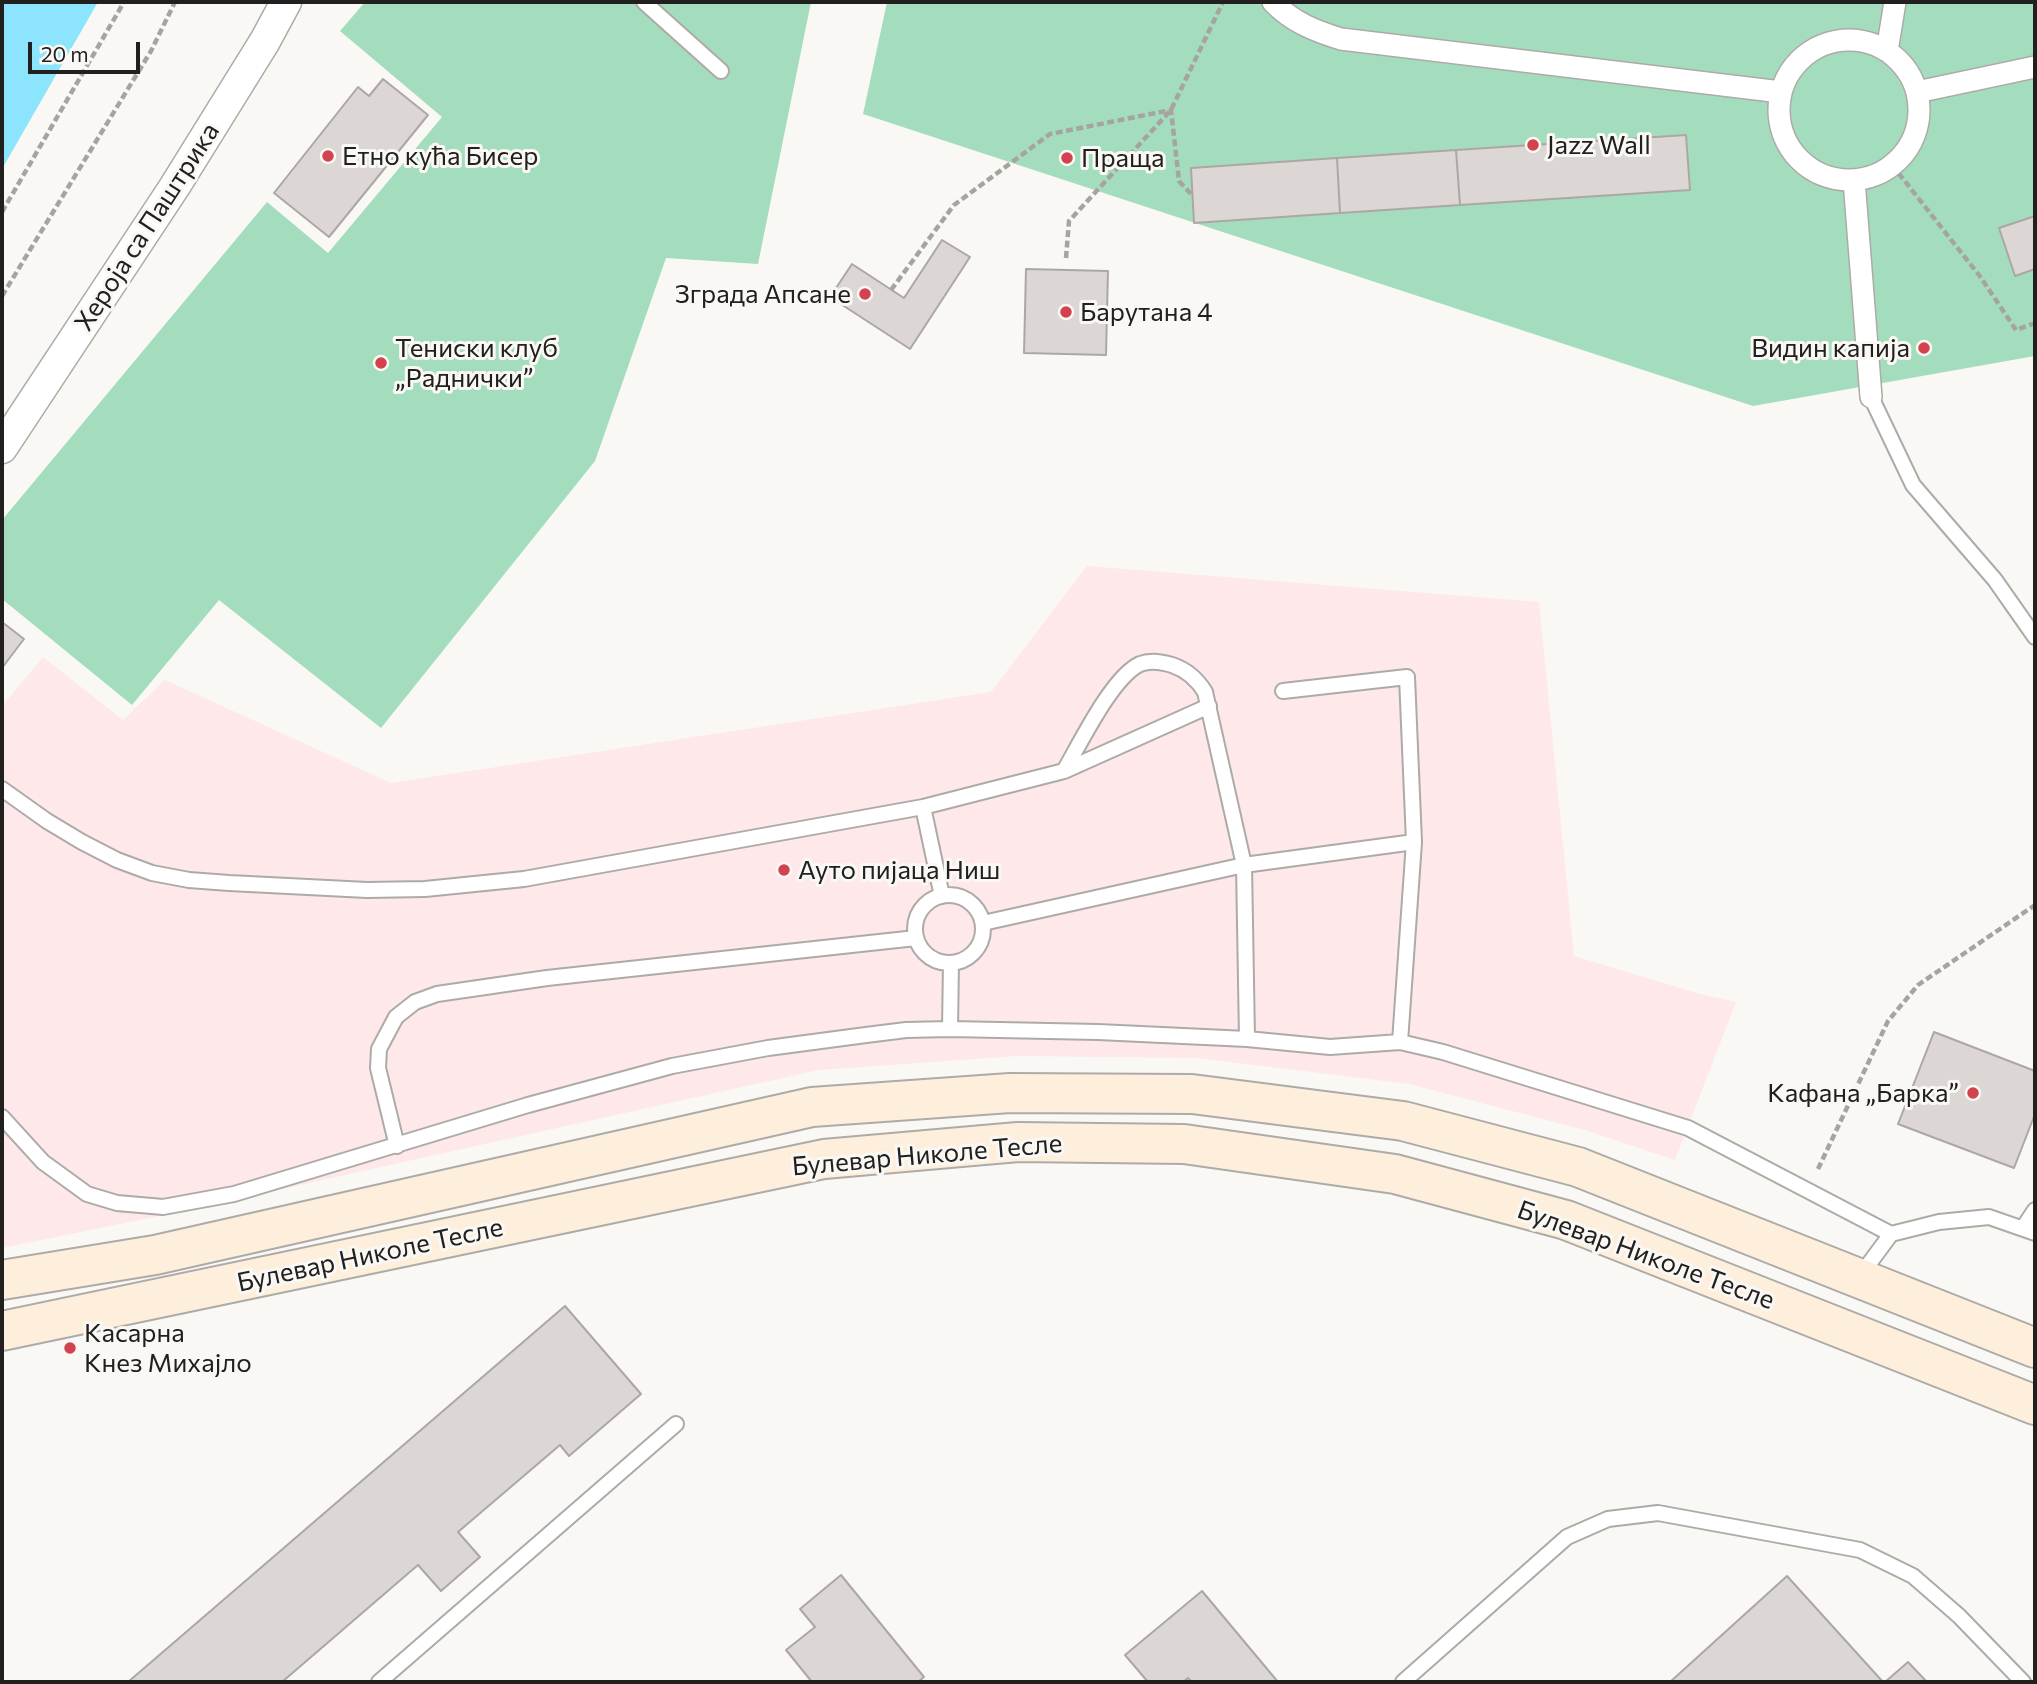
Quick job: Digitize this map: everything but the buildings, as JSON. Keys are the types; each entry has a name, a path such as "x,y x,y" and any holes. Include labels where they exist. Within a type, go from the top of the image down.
{"main road":[{"name":"Булевар Николе Тесле","path":"2,1280 155,1255 812,1107 1010,1093 1192,1094 1402,1121 1578,1167 2035,1348"},
{"name":"Булевар Николе Тесле","path":"2,1331 824,1159 1018,1142 1184,1144 1395,1174 1566,1220 2035,1405"}],"street":[{"name":"Хероја са Паштрика","path":"2,448 175,186 265,41 286,2"},
{"path":"1273,2 1280,10 1310,29 1341,39 1781,92"},
{"path":"1887,51 1895,2"},
{"path":"1852,39 1887,51 1901,62 1911,76 1917,92 1920,112 1916,132 1906,150 1892,165 1874,175 1854,180 1835,179 1817,172 1795,155 1782,130 1779,111 1781,92 1788,75 1800,60 1815,48 1833,41 1852,39"},
{"path":"1917,92 2035,66"},
{"path":"1854,180 1871,397"}],"lane":[{"path":"644,2 721,71"},
{"path":"1871,397 1913,485 1995,580 2035,637"},
{"path":"1064,771 1100,708 1122,678 1137,665 1148,661 1156,662 1180,668 1197,679 1209,706 1244,865 1247,1039"},
{"path":"1283,691 1407,677 1414,842 1400,1042"},
{"path":"2,789 82,842 117,860 152,873 189,880 367,890 425,889 524,879 923,807 1064,771 1209,706"},
{"path":"923,807 942,896"},
{"path":"983,923 1244,865 1414,842"},
{"path":"942,896 964,898 973,904 983,923 979,946 972,955 962,961 939,962 929,957 916,938 915,927 923,907 942,896"},
{"path":"397,1146 378,1068 379,1049 396,1017 415,1002 437,994 547,978 916,938"},
{"path":"950,1029 951,963"},
{"path":"2,1117 43,1162 87,1194 117,1203 163,1207 234,1194 528,1105 672,1066 768,1048 906,1030 950,1029 1247,1039 1330,1047 1400,1042 1443,1052 1688,1128 1891,1234"},
{"path":"1859,1277 1891,1234 1939,1222 1989,1217 2029,1230 2035,1210"},
{"path":"379,1682 676,1424"},
{"path":"1403,1682 1567,1537 1608,1519 1658,1513 1860,1550 1913,1576 1959,1616 2023,1682"}],"path":[{"path":"2,212 124,2"},
{"path":"2,296 151,51 175,2"},
{"path":"1066,258 1069,221 1171,110 1223,2"},
{"path":"1171,110 1179,180 1192,195"},
{"path":"891,290 954,205 1049,134 1171,110"},
{"path":"1892,165 1979,275 2016,330 2035,323"},
{"path":"1809,1190 1888,1021 1918,985 2035,905"}],"shaded area":[{"name":"Ауто пијаца Ниш","path":"1087,566 1539,602 1574,956 1700,994 1736,1002 1675,1160 1585,1130 1409,1084 1198,1058 1017,1056 819,1070 169,1214 2,1248 2,706 43,657 123,720 165,680 391,783 991,692"}],"green space":[{"name":"Тениски клуб „Раднички”","path":"365,2 811,2 758,264 666,258 595,461 381,728 219,600 132,705 2,599 2,520 267,202 328,253 442,117 340,31"},
{"path":"887,2 2035,2 2035,356 1753,406 863,114"}],"water":[{"path":"2,2 98,2 2,169"}],"place":[{"name":"Jazz Wall","path":"1533,145"},
{"name":"Етно кућа Бисер","path":"328,156"},
{"name":"Праща","path":"1067,158"},
{"name":"Зграда Апсане","path":"865,294"},
{"name":"Барутана 4","path":"1066,312"},
{"name":"Видин капија","path":"1924,348"},
{"name":"Тениски клуб „Раднички”","path":"381,363"},
{"name":"Ауто пијаца Ниш","path":"784,870"},
{"name":"Кафана „Барка”","path":"1973,1093"},
{"name":"Касарна Кнез Михајло","path":"70,1348"}]}
